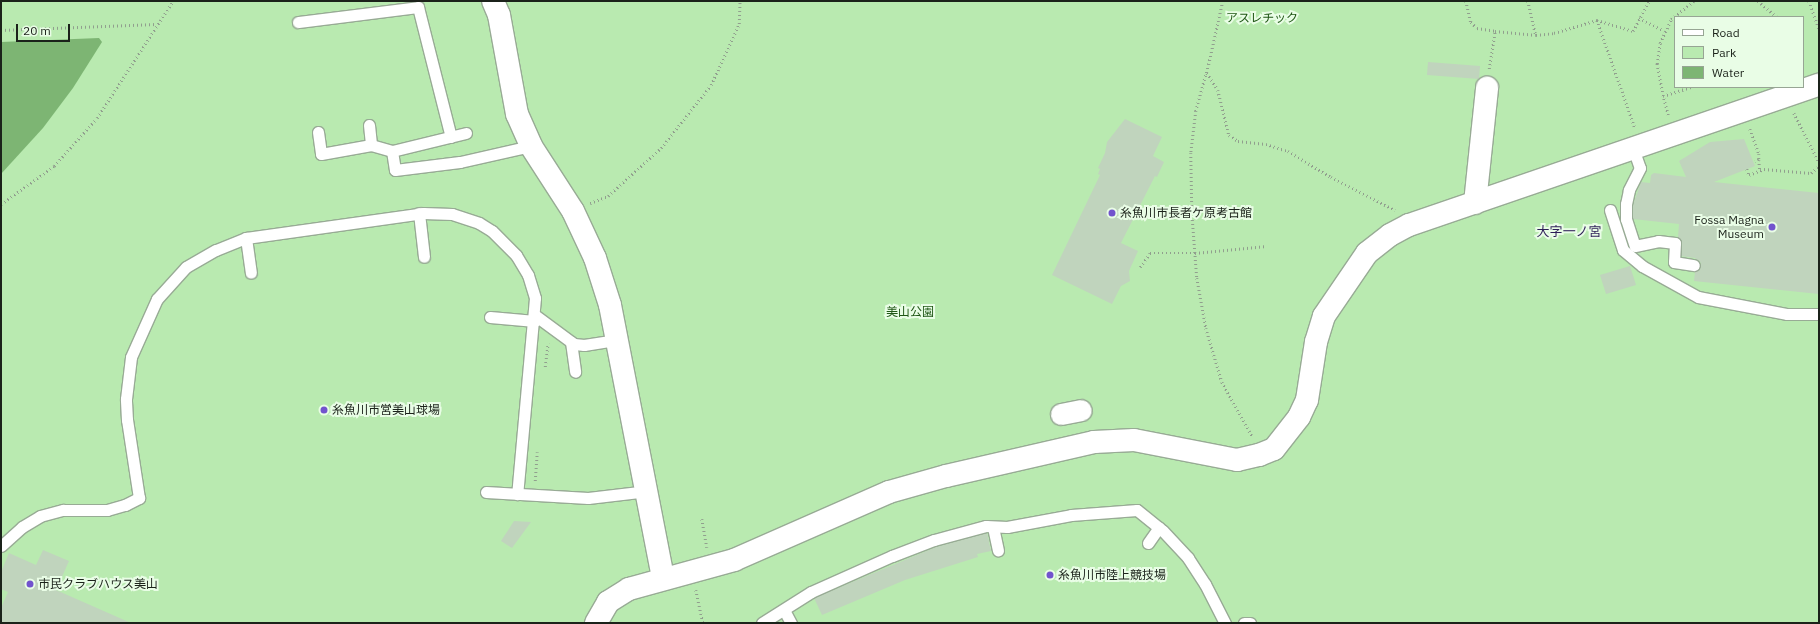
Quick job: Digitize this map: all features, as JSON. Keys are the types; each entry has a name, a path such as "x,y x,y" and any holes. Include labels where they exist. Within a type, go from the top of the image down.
{"street":[{"path":"493,1 499,15 517,114 531,146 573,211 595,258 610,305 648,491 663,577"},
{"path":"596,623 608,602 618,595 663,577 734,560 889,492 1094,442 1134,440 1237,460 1259,455 1274,449 1300,417 1310,386 1316,342 1324,316 1367,253 1390,235 1409,225 1819,85"},
{"path":"1475,203 1487,88"}],"lane":[{"path":"298,22 418,7 451,137"},
{"path":"369,125 371,145"},
{"path":"318,132 321,154 371,145 392,151 466,133"},
{"path":"392,151 396,170 467,161 531,146"},
{"path":"1638,146 1640,168 1629,190 1626,212 1634,246 1658,241 1676,243 1674,262 1694,265"},
{"path":"1610,210 1623,250 1642,266 1698,297 1787,314 1819,314"},
{"path":"419,213 424,257"},
{"path":"1,546 22,527 40,516 63,510 107,510 125,505 139,498 127,420 126,399 131,357 157,299 186,267 216,250 246,238 419,213 440,213 467,218 479,223 504,241 528,275 535,298 535,319 517,494"},
{"path":"246,238 251,273"},
{"path":"490,317 535,319 551,327 571,342 584,345 617,340"},
{"path":"571,342 575,372"},
{"path":"486,492 605,497 648,491"},
{"path":"762,623 811,592 892,556 934,540 993,527 1007,527 1071,515 1137,510 1159,527 1188,558 1205,584 1225,623"},
{"path":"993,527 998,550"},
{"path":"1148,543 1159,527"},
{"path":"784,610 791,623"},
{"path":"1244,623 1250,623"}],"path":[{"path":"1,204 54,166 97,118 173,1"},
{"path":"573,211 608,196 661,148 711,85 739,24 740,1"},
{"path":"1223,1 1207,73 1196,111 1191,153 1195,253 1206,328 1222,382 1254,440 1259,455"},
{"path":"1466,1 1471,22 1477,28 1536,35 1554,33 1597,20 1633,31 1649,1"},
{"path":"1528,1 1536,35"},
{"path":"1676,16 1682,8 1694,1"},
{"path":"1758,1 1776,16"},
{"path":"1809,1 1819,28"},
{"path":"1639,18 1664,31"},
{"path":"1665,104 1657,64 1664,31 1674,18"},
{"path":"1597,20 1628,109 1638,146"},
{"path":"1,30 157,24"},
{"path":"1487,88 1495,31"},
{"path":"1207,73 1218,90 1229,134 1238,142 1266,144 1288,151 1331,177 1398,211"},
{"path":"1663,96 1688,88"},
{"path":"1788,95 1794,116 1819,162"},
{"path":"1753,138 1759,160 1760,171"},
{"path":"1755,162 1759,160"},
{"path":"1747,169 1749,175 1760,171 1811,173 1819,166"},
{"path":"1140,267 1150,253 1195,253 1266,246"},
{"path":"544,373 551,327"},
{"path":"534,495 538,444"},
{"path":"702,519 707,550"},
{"path":"694,582 703,623"}],"green space":[{"name":"美山公園","path":"1,1 1819,1 1819,623 1,623"}],"water":[{"path":"99,38 102,42 73,88 43,128 1,174 1,42"}],"building":[{"path":"1428,62 1480,66 1479,79 1427,75"},
{"path":"1125,119 1162,137 1153,156 1164,162 1157,177 1155,176 1121,243 1138,251 1129,271 1130,281 1121,286 1112,304 1052,275 1100,175 1098,174 1100,169 1098,168 1105,153 1107,142"},
{"path":"1744,139 1755,166 1714,182 1819,193 1819,294 1694,281 1695,272 1700,269 1701,263 1695,258 1681,256 1682,243 1678,237 1679,224 1633,219 1633,205 1641,182 1650,183 1651,175 1654,173 1686,177 1679,161 1710,142"},
{"path":"1630,266 1636,285 1606,294 1600,275"},
{"path":"514,521 531,522 512,548 501,541"},
{"path":"987,533 991,551 977,554 978,557 905,580 822,615 814,598 936,547"},
{"name":"市民クラブハウス美山","path":"43,550 69,561 56,590 131,623 1,623 1,608 8,592 1,589 1,572 9,553 36,565"}],"place":[{"name":"糸魚川市長者ケ原考古館","path":"1112,213"},
{"name":"Fossa Magna Museum","path":"1772,227"},
{"name":"糸魚川市営美山球場","path":"324,410"},
{"name":"糸魚川市陸上競技場","path":"1050,575"},
{"name":"市民クラブハウス美山","path":"30,584"}],"district":[{"name":"大字一ノ宮","path":"1569,232"}],"park label":[{"name":"アスレチック","path":"1262,18"}]}
